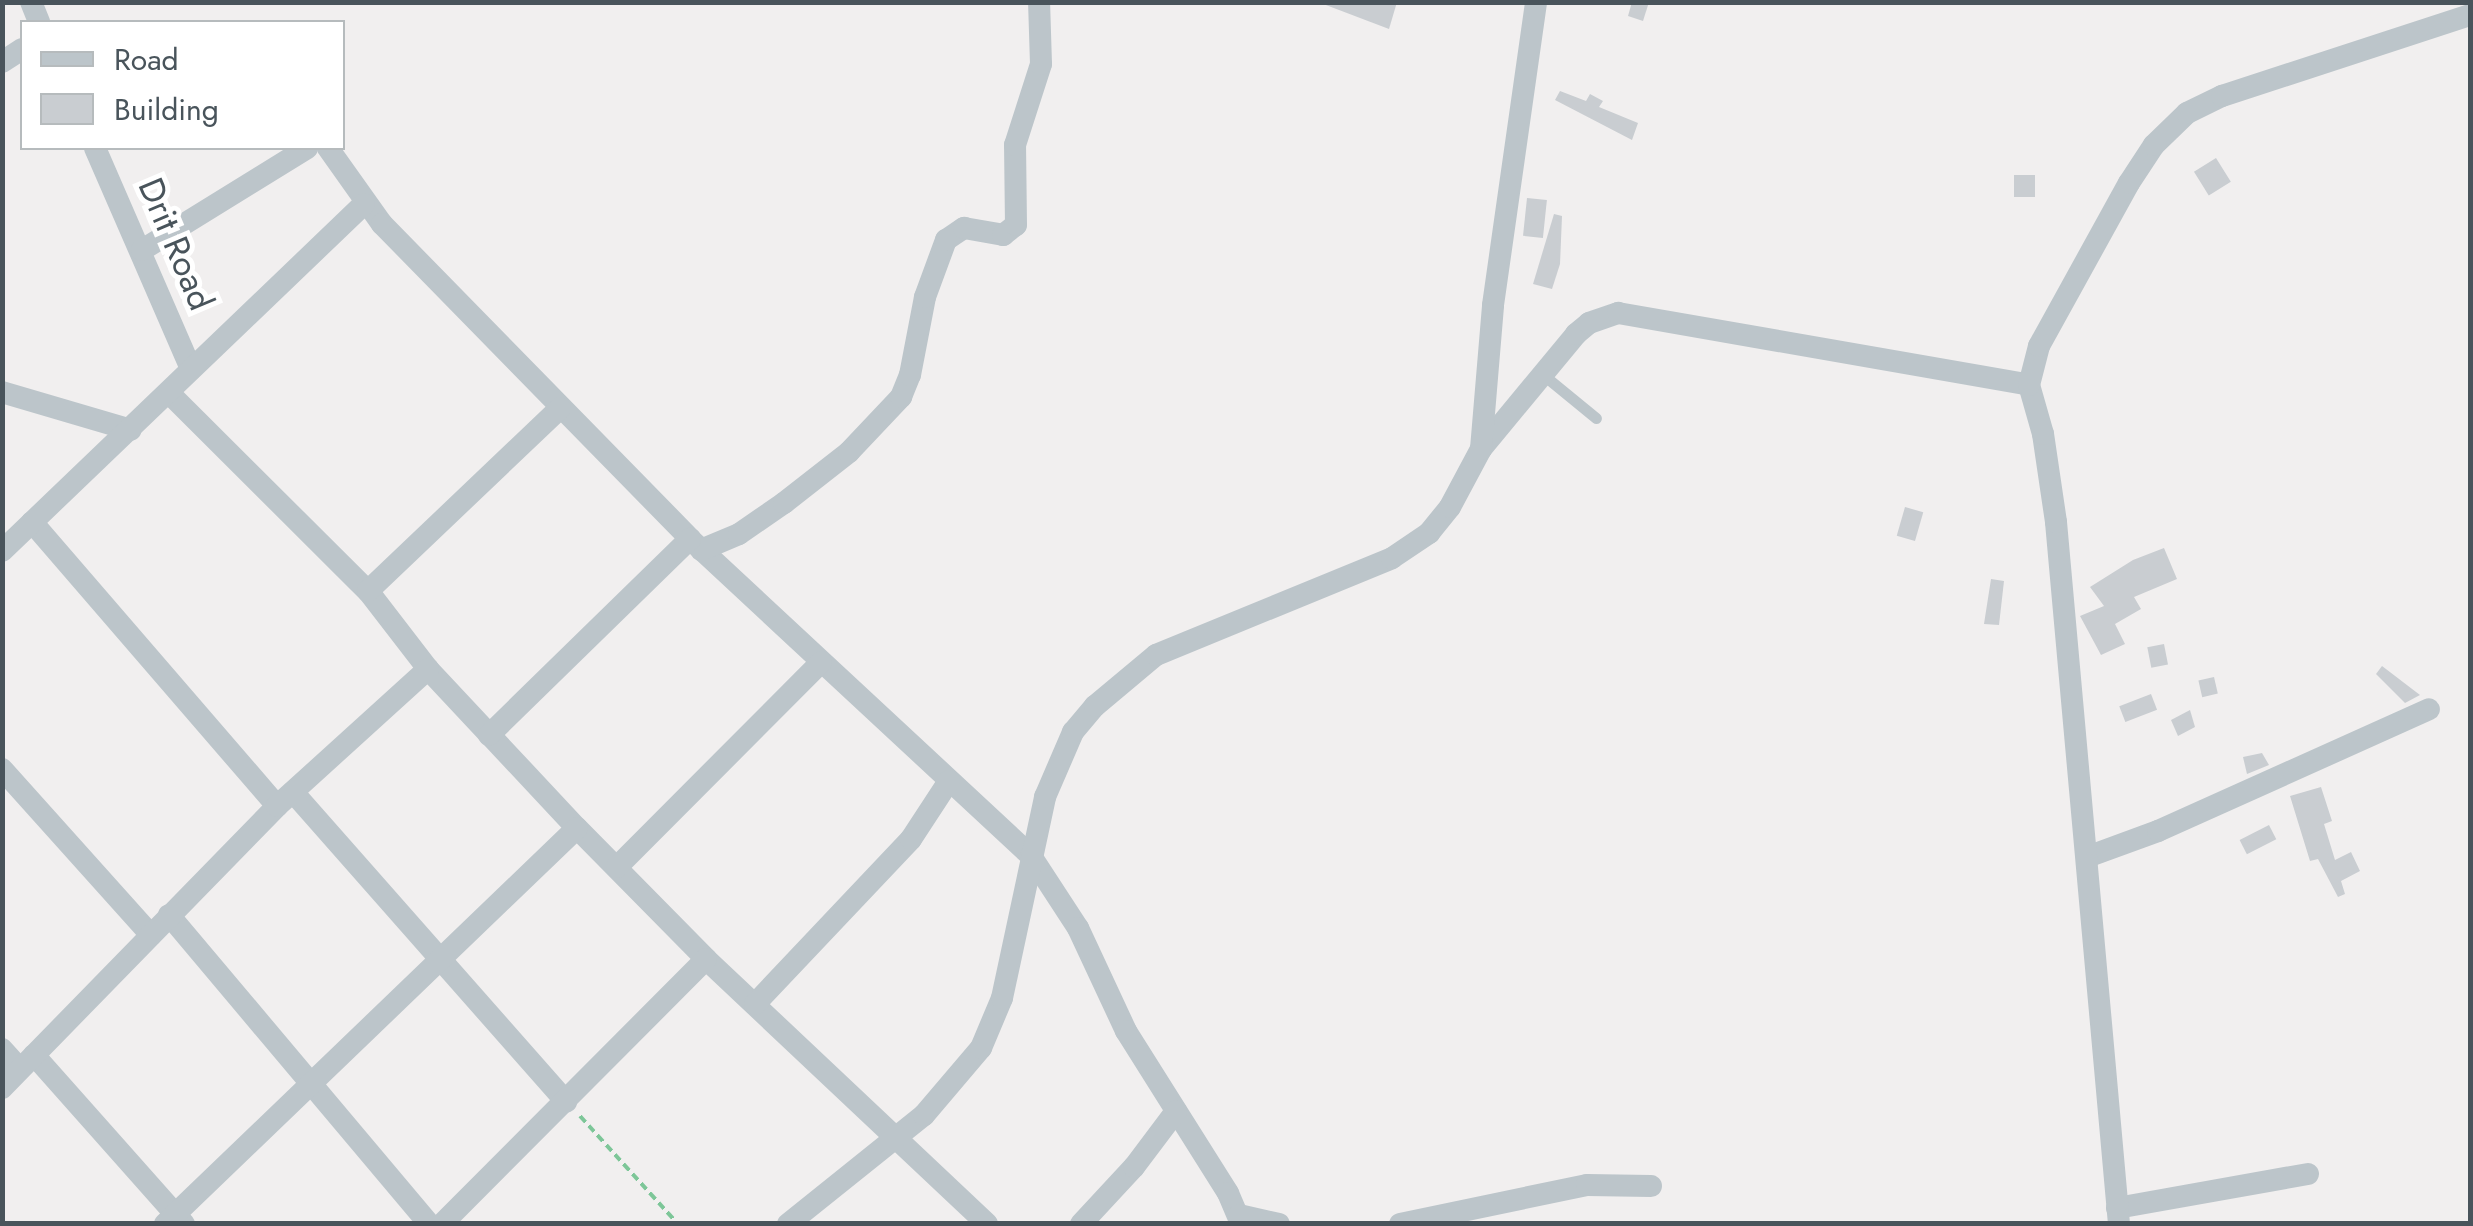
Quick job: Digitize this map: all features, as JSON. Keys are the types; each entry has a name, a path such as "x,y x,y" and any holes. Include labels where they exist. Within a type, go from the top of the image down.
{"street":[{"path":"489,735 696,545 739,534 784,503 849,452 900,397 910,375 925,297 946,240 964,228 1003,235 1016,226 1015,145 1041,64 1038,2"},
{"path":"1481,449 1493,305 1536,2"},
{"path":"2308,1174 2118,1216 2056,522 2043,434 2029,385 2039,346 2062,298 2154,145 2187,114 2222,96 2470,15"},
{"name":"Drit Road","path":"96,150 192,369"},
{"path":"142,250 303,150"},
{"path":"329,150 364,204 696,545 1031,856 1078,928 1126,1031 1240,1219 1279,1224"},
{"path":"2,551 364,204"},
{"path":"788,1224 895,1140 950,1087 981,1048 993,1023 1045,797 1082,720 1114,688 1156,656 1413,546 1450,507 1481,449 1540,373 1589,323 1618,313 2029,385"},
{"path":"2,392 131,430"},
{"path":"168,393 368,591 428,668 577,828 706,958 987,1224"},
{"path":"368,591 560,408"},
{"path":"32,522 285,799 440,960 566,1102"},
{"path":"617,867 821,662"},
{"path":"2,1088 285,799 428,668"},
{"path":"2087,857 2158,830 2429,709"},
{"path":"2,769 151,934"},
{"path":"756,1004 911,839 949,781"},
{"path":"2,1050 26,1062 175,1220 577,828"},
{"path":"169,915 429,1224"},
{"path":"442,1224 706,958"},
{"path":"1081,1224 1134,1167 1176,1111"},
{"path":"1400,1224 1586,1185 1651,1186"}],"lane":[{"path":"1540,373 1596,418"}],"path":[{"path":"566,1102 678,1224"}],"building":[{"path":"1318,2 1397,2 1389,29"},
{"path":"1632,2 1649,2 1643,21 1628,16"},
{"path":"1560,91 1586,101 1590,94 1603,101 1599,107 1638,123 1632,140 1555,100"},
{"path":"2216,158 2231,182 2209,196 2194,172"},
{"path":"2014,175 2035,175 2035,197 2014,197"},
{"path":"1527,198 1547,200 1543,238 1523,236"},
{"path":"1554,214 1562,216 1560,264 1552,289 1533,284"},
{"path":"1905,507 1923,512 1915,541 1897,536"},
{"path":"2164,548 2177,579 2134,597 2141,609 2115,624 2125,644 2101,655 2080,616 2104,606 2090,587 2133,560"},
{"path":"1991,579 2004,581 1999,625 1984,624"},
{"path":"2164,644 2168,665 2151,668 2147,647"},
{"path":"2382,666 2420,695 2405,703 2376,674"},
{"path":"2214,677 2218,694 2202,697 2198,681"},
{"path":"2151,694 2157,710 2125,722 2119,706"},
{"path":"2190,710 2195,727 2178,736 2171,720"},
{"path":"2262,753 2269,765 2247,774 2243,757"},
{"path":"2321,787 2332,821 2324,824 2335,860 2351,852 2360,871 2341,881 2345,894 2338,897 2318,859 2310,861 2290,796"},
{"path":"2269,825 2276,839 2247,854 2240,840"}]}
